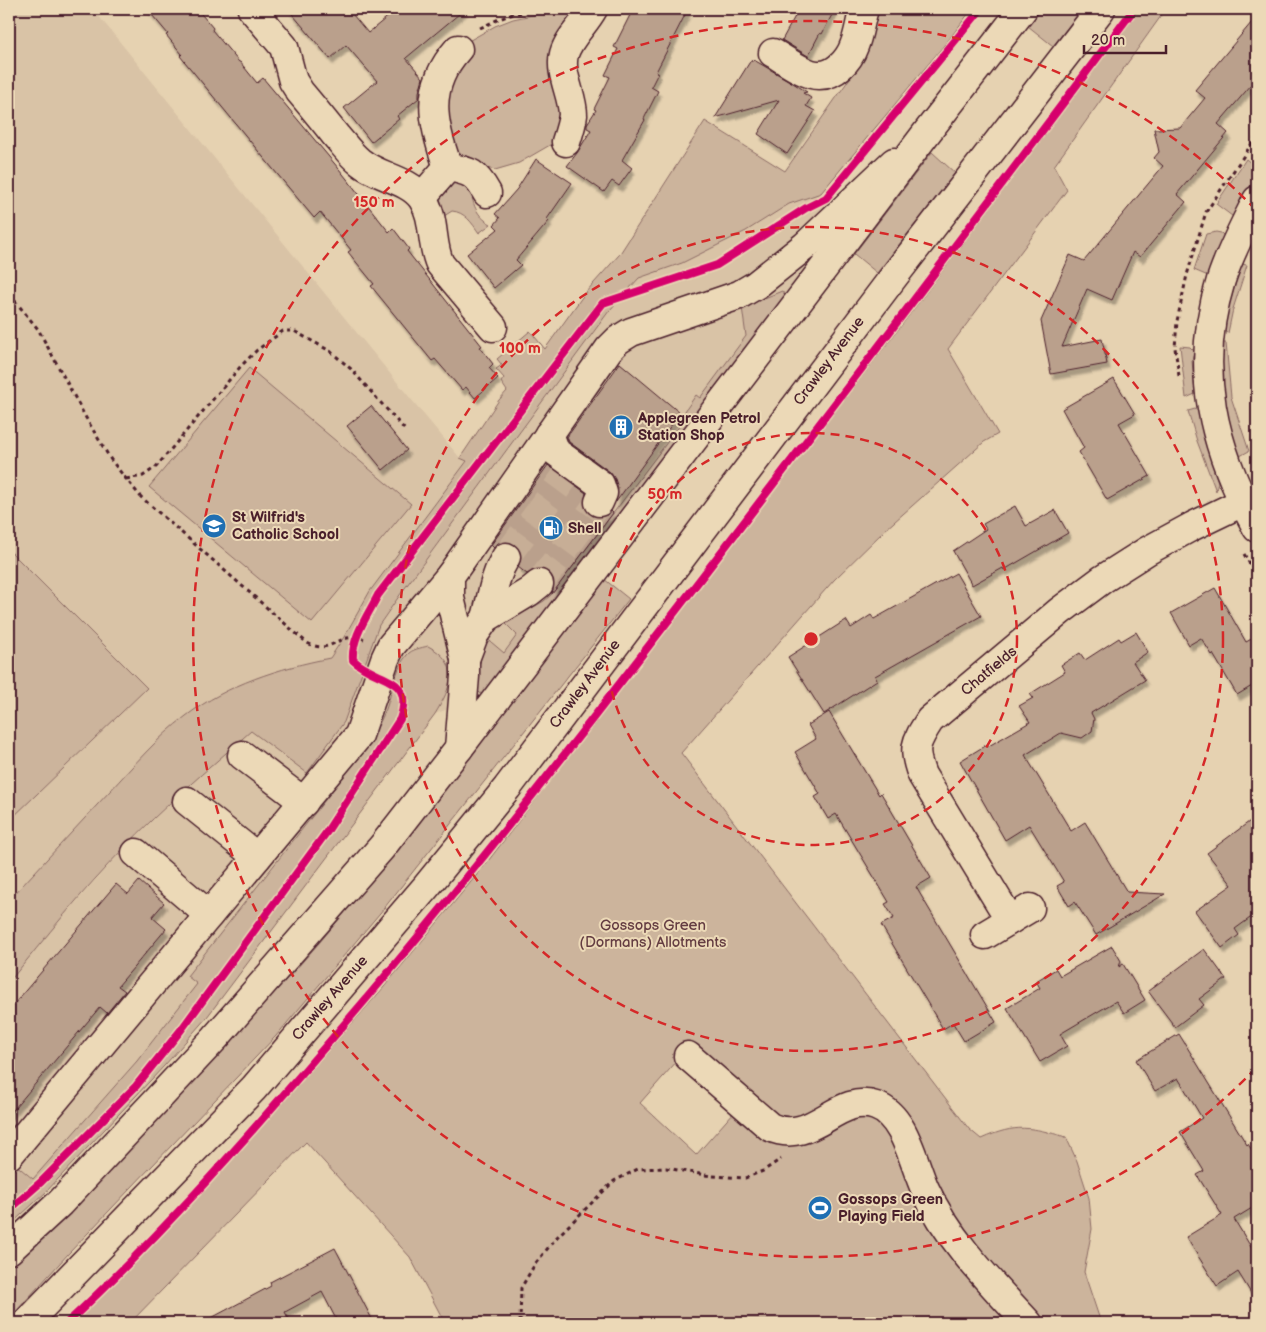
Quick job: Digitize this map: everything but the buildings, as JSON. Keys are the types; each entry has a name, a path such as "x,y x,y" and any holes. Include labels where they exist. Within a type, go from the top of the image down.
{"main road":[{"path":"252,9 284,47 293,81 300,92 350,153 360,163 410,187 422,197 428,209 435,253 440,264 493,327"},
{"path":"566,142 573,115 563,65 564,55 593,9"},
{"path":"773,53 808,73 817,75 834,71 849,57 855,44 864,9"},
{"path":"9,1250 60,1203 215,1038 382,847 1023,9"},
{"name":"Crawley Avenue","path":"26,1323 254,1088 426,887 507,788 901,267 1101,9"},
{"path":"448,167 436,128 433,106 435,87 441,73 458,50"},
{"path":"9,1155 359,735 391,646 450,576 608,349 630,332 739,295 756,286 805,246 928,131"},
{"path":"422,197 448,167"},
{"path":"448,167 473,174 481,182 487,193"},
{"path":"1257,200 1236,240 1221,281 1212,321 1207,358 1210,397 1216,433 1243,502 1257,528"},
{"path":"549,434 565,468 600,484 604,493 599,502"},
{"name":"Chatfields","path":"985,935 1020,914 922,776 916,758 917,738 930,720 1060,611 1147,551 1243,502"},
{"path":"465,659 474,635 486,618 494,580 499,567 506,557"},
{"path":"450,576 450,598 465,659 459,748"},
{"path":"486,618 539,584"},
{"path":"242,755 304,802"},
{"path":"187,801 258,857"},
{"path":"136,853 209,914"},
{"path":"688,1056 770,1127 781,1132 796,1131 812,1126 851,1105 864,1104 876,1106 886,1111 895,1120 903,1133 925,1189 939,1216 984,1277 1028,1323"}],"path":[{"path":"480,28 513,14 545,9"},
{"path":"9,295 38,329 111,460 141,497 307,643 316,647 326,648 344,637 391,646"},
{"path":"126,479 142,476 156,467 241,366 262,346 283,331 294,331 330,350 351,369 405,430"},
{"path":"356,640 361,628"},
{"path":"520,1323 521,1288 535,1264 557,1237 614,1181 638,1169 666,1168 711,1176 745,1178 764,1171 779,1162 788,1152 796,1131"}],"shaded area":[{"name":"St Wilfrid's Catholic School","path":"9,9 93,9 401,387 460,458 467,461 370,591 344,637 269,744 307,773 356,690 379,625 609,311 639,278 682,263 746,231 789,204 821,193 849,216 488,693 435,714 207,1017 137,1061 33,1179 15,1164 9,1170","holes":["168,805 122,850 67,912 123,843"]}],"green space":[{"path":"561,9 584,9 557,82 560,135 550,145 519,163 495,170 469,161 459,153 451,142 443,104 465,43 495,26 513,19"},
{"path":"875,9 972,9 821,193 789,204 746,231 682,263 639,278 609,311 379,625 344,722 307,773 251,731 138,833 79,898 9,982 9,900 146,752 186,716 237,686 273,672 330,658 370,591 467,461 460,458 507,391 501,382 504,378 496,369 502,365 497,359 530,331 545,349 585,293 619,255 705,121 785,171 857,68"},
{"path":"1041,9 1082,9 1053,46 1028,26"},
{"name":"Gossops Green (Dormans) Allotments","path":"1140,9 1166,9 1054,166 1067,190 948,349 998,434 984,442 885,530 834,580 681,753 969,1129 981,1139 1004,1131 1024,1128 1066,1137 1077,1161 1089,1198 1092,1229 1084,1272 1101,1323 445,1323 410,1257 306,1142 130,1323 74,1323 195,1199 281,1105 384,987 485,865 901,326","holes":["693,1043 749,1095 696,1155 640,1103"]},
{"path":"932,152 955,173 877,273 854,254"},
{"path":"1246,159 1257,168 1257,178 1232,216 1216,204"},
{"path":"454,177 471,188 472,199 478,213 491,224 479,233 474,225 461,213 452,211 444,216 433,201"},
{"path":"1216,232 1224,236 1208,276 1194,270 1206,234"},
{"path":"1241,264 1247,265 1233,309 1228,333 1222,330"},
{"path":"782,291 788,299 483,695 476,690 480,661 479,644 484,636 504,653 517,635 505,623 544,601 552,594 687,416 685,411 696,395 700,398 746,336 742,307"},
{"path":"1223,343 1226,343 1231,397 1249,451 1240,456 1236,454 1218,373"},
{"path":"1180,346 1190,347 1194,351 1192,361 1195,394 1186,398"},
{"path":"249,368 411,504 312,623 149,487"},
{"path":"1195,409 1198,411 1204,438 1218,482 1216,491 1188,411"},
{"path":"9,550 147,688 9,821"},
{"path":"604,579 629,599 385,907 276,1036 69,1253 9,1319 9,1267 266,1002 319,943 465,764"},
{"path":"428,646 446,660 450,677 449,686 435,714 207,1017 165,1065 45,1193 9,1226 9,1170 15,1164 33,1179 137,1061 197,984 187,976 347,772 368,742 386,709 403,660 411,651"}],"tunnel":[{"path":"506,557 565,477"},
{"path":"539,584 599,502"}],"cycle path":[{"path":"9,1210 41,1182 136,1086 181,1030 326,833 400,719 403,705 402,694 398,687 353,660 357,635 365,619 378,595 603,303 717,265 806,208 826,198 981,9"},
{"path":"67,1323 133,1259 227,1159 443,907 706,572 1134,9"}],"place":[{"name":"Applegreen Petrol Station Shop","path":"621,427"},
{"name":"St Wilfrid's Catholic School","path":"214,526"},
{"name":"Shell","path":"551,528"},
{"name":"Gossops Green Playing Field","path":"820,1208"}]}
